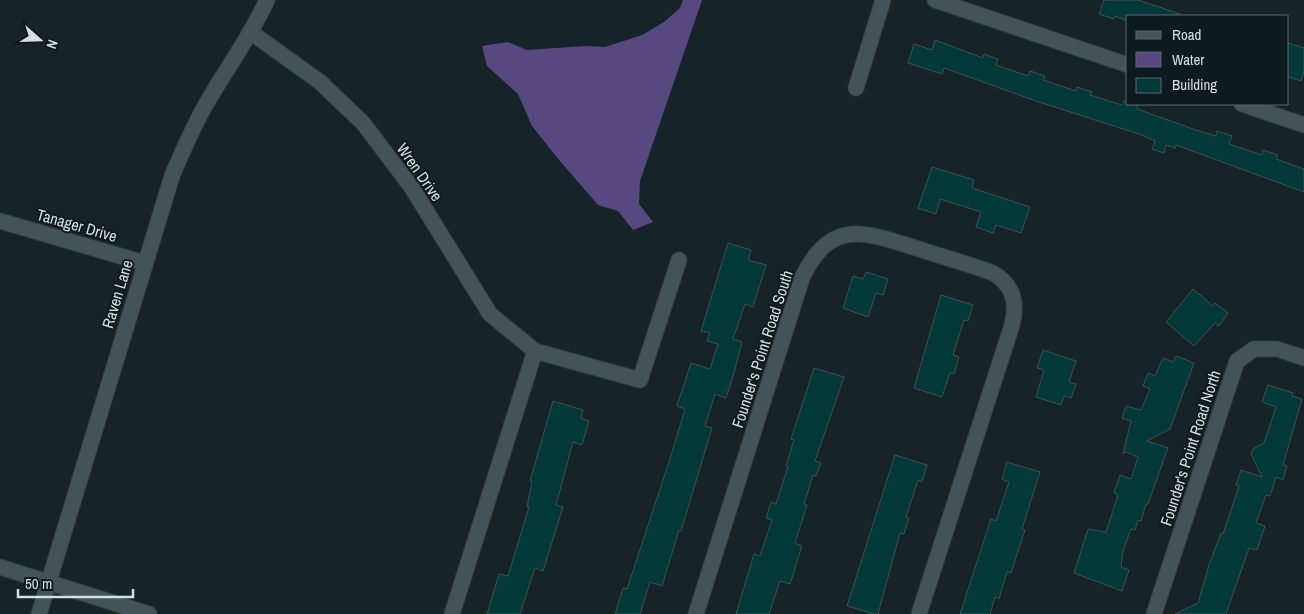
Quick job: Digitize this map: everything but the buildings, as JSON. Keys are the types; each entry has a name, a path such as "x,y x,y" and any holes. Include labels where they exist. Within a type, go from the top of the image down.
{"street":[{"name":"Raven Lane","path":"39,614 144,263 172,176 208,101 252,34 267,0"},
{"path":"856,88 883,0"},
{"path":"935,0 1126,64"},
{"name":"Wren Drive","path":"252,34 320,82 363,123 412,188 490,314 535,352 640,380 679,260"},
{"path":"1245,105 1304,125"},
{"name":"Tanager Drive","path":"0,221 144,263"},
{"name":"Founder's Point Road South","path":"696,614 802,278 817,251 827,242 846,235 859,234 880,237 993,273 1006,283 1016,306 1012,325 919,614"},
{"name":"Founder's Point Road North","path":"1154,614 1237,361 1254,349 1277,349 1304,358"},
{"path":"452,614 535,352"},
{"path":"0,567 149,614"}],"water":[{"path":"683,0 702,0 640,181 639,204 653,222 633,230 618,211 598,205 560,161 532,126 518,94 487,66 482,46 508,42 527,50 585,46 605,47 642,35 664,22 680,8"}]}
